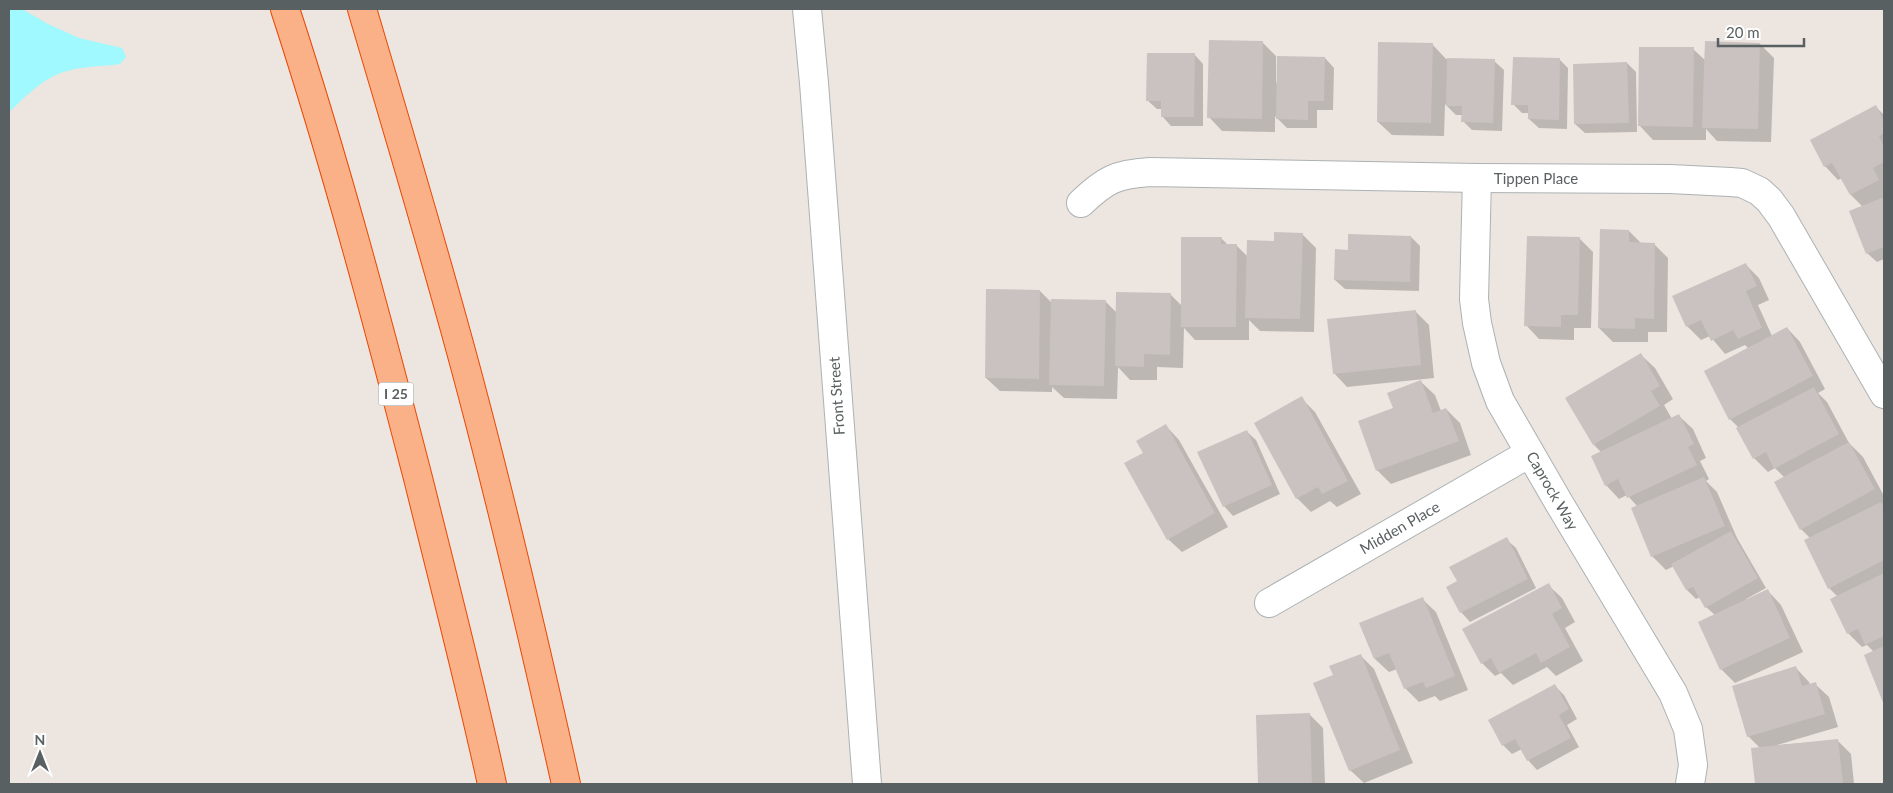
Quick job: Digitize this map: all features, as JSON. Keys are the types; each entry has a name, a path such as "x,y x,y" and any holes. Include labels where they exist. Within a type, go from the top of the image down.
{"highway":[{"name":"I 25","path":"285,9 310,85 379,326 451,610 492,784"},
{"path":"362,9 418,196 473,396 532,631 566,784"}],"street":[{"name":"Front Street","path":"807,9 867,784"},
{"name":"Tippen Place","path":"1081,203 1100,185 1110,180 1135,173 1150,172 1477,178 1670,179 1730,182 1750,186 1768,200 1781,216 1884,394"},
{"name":"Caprock Way","path":"1477,178 1474,298 1477,323 1486,363 1500,401 1564,512 1673,693 1688,729 1692,765 1690,784"},
{"name":"Midden Place","path":"1269,603 1530,452"}],"water":[{"path":"9,9 22,9 48,24 79,38 122,48 126,57 120,64 80,68 65,71 51,77 9,112"}],"building":[{"path":"1209,40 1263,41 1262,119 1207,118"},
{"path":"1705,41 1760,43 1758,129 1702,128"},
{"path":"1378,42 1433,43 1431,123 1377,122"},
{"path":"1639,47 1694,47 1693,127 1638,126"},
{"path":"1147,53 1195,53 1194,117 1161,117 1161,101 1146,101"},
{"path":"1277,56 1325,57 1324,101 1308,101 1308,120 1276,119"},
{"path":"1513,57 1560,58 1559,120 1528,119 1528,105 1511,105"},
{"path":"1447,58 1495,59 1493,123 1461,122 1462,106 1446,106"},
{"path":"1627,62 1629,123 1574,124 1573,64"},
{"path":"1876,105 1884,121 1884,133 1879,136 1884,147 1884,162 1873,168 1879,180 1850,195 1832,163 1824,167 1810,140"},
{"path":"1884,197 1884,247 1866,254 1849,211"},
{"path":"1600,229 1629,230 1629,242 1655,243 1654,319 1635,318 1635,329 1598,328"},
{"path":"1274,232 1303,233 1300,319 1245,318 1247,240 1274,241"},
{"path":"1348,234 1411,236 1410,282 1334,280 1335,249 1348,250"},
{"path":"1527,236 1580,237 1578,315 1561,315 1561,327 1524,326"},
{"path":"1181,237 1222,237 1221,244 1237,244 1236,327 1181,327"},
{"path":"1746,263 1757,286 1746,291 1762,328 1738,339 1733,330 1711,341 1701,320 1686,327 1672,296"},
{"path":"986,289 1040,290 1039,379 985,378"},
{"path":"1116,292 1171,293 1170,355 1144,354 1144,367 1115,366"},
{"path":"1051,299 1106,300 1104,386 1049,385"},
{"path":"1416,310 1421,365 1333,374 1327,319"},
{"path":"1787,327 1813,376 1729,420 1704,371"},
{"path":"1641,353 1660,386 1651,391 1660,406 1593,445 1565,398"},
{"path":"1421,380 1433,413 1446,408 1459,441 1376,471 1358,421 1393,408 1387,393"},
{"path":"1814,387 1839,434 1774,469 1766,452 1753,459 1736,428"},
{"path":"1302,396 1348,481 1322,494 1318,487 1296,499 1254,423"},
{"path":"1679,414 1694,444 1688,447 1697,465 1627,498 1618,479 1605,486 1591,456"},
{"path":"1166,424 1215,513 1167,540 1124,463 1143,453 1136,441"},
{"path":"1247,430 1272,485 1223,507 1197,452"},
{"path":"1849,442 1875,489 1800,530 1774,482"},
{"path":"1704,477 1725,526 1651,557 1631,508"},
{"path":"1881,502 1884,508 1884,560 1828,589 1804,540"},
{"path":"1731,531 1758,578 1705,608 1693,587 1686,590 1671,564"},
{"path":"1507,537 1528,579 1460,613 1446,587 1457,581 1449,567"},
{"path":"1884,573 1884,636 1865,645 1858,629 1847,634 1830,599"},
{"path":"1549,583 1562,608 1552,614 1570,647 1541,663 1536,653 1499,673 1491,658 1481,664 1462,629"},
{"path":"1768,589 1790,638 1720,670 1698,622"},
{"path":"1423,597 1455,676 1426,688 1423,682 1404,689 1389,653 1374,659 1359,623"},
{"path":"1884,646 1884,705 1864,655"},
{"path":"1361,654 1400,750 1349,771 1313,683 1333,675 1329,666"},
{"path":"1796,666 1802,686 1816,682 1825,714 1747,737 1732,686"},
{"path":"1555,684 1569,709 1559,715 1571,738 1527,761 1515,739 1502,746 1488,720"},
{"path":"1310,713 1312,784 1258,784 1256,715"},
{"path":"1838,739 1843,784 1755,784 1751,748"}]}
